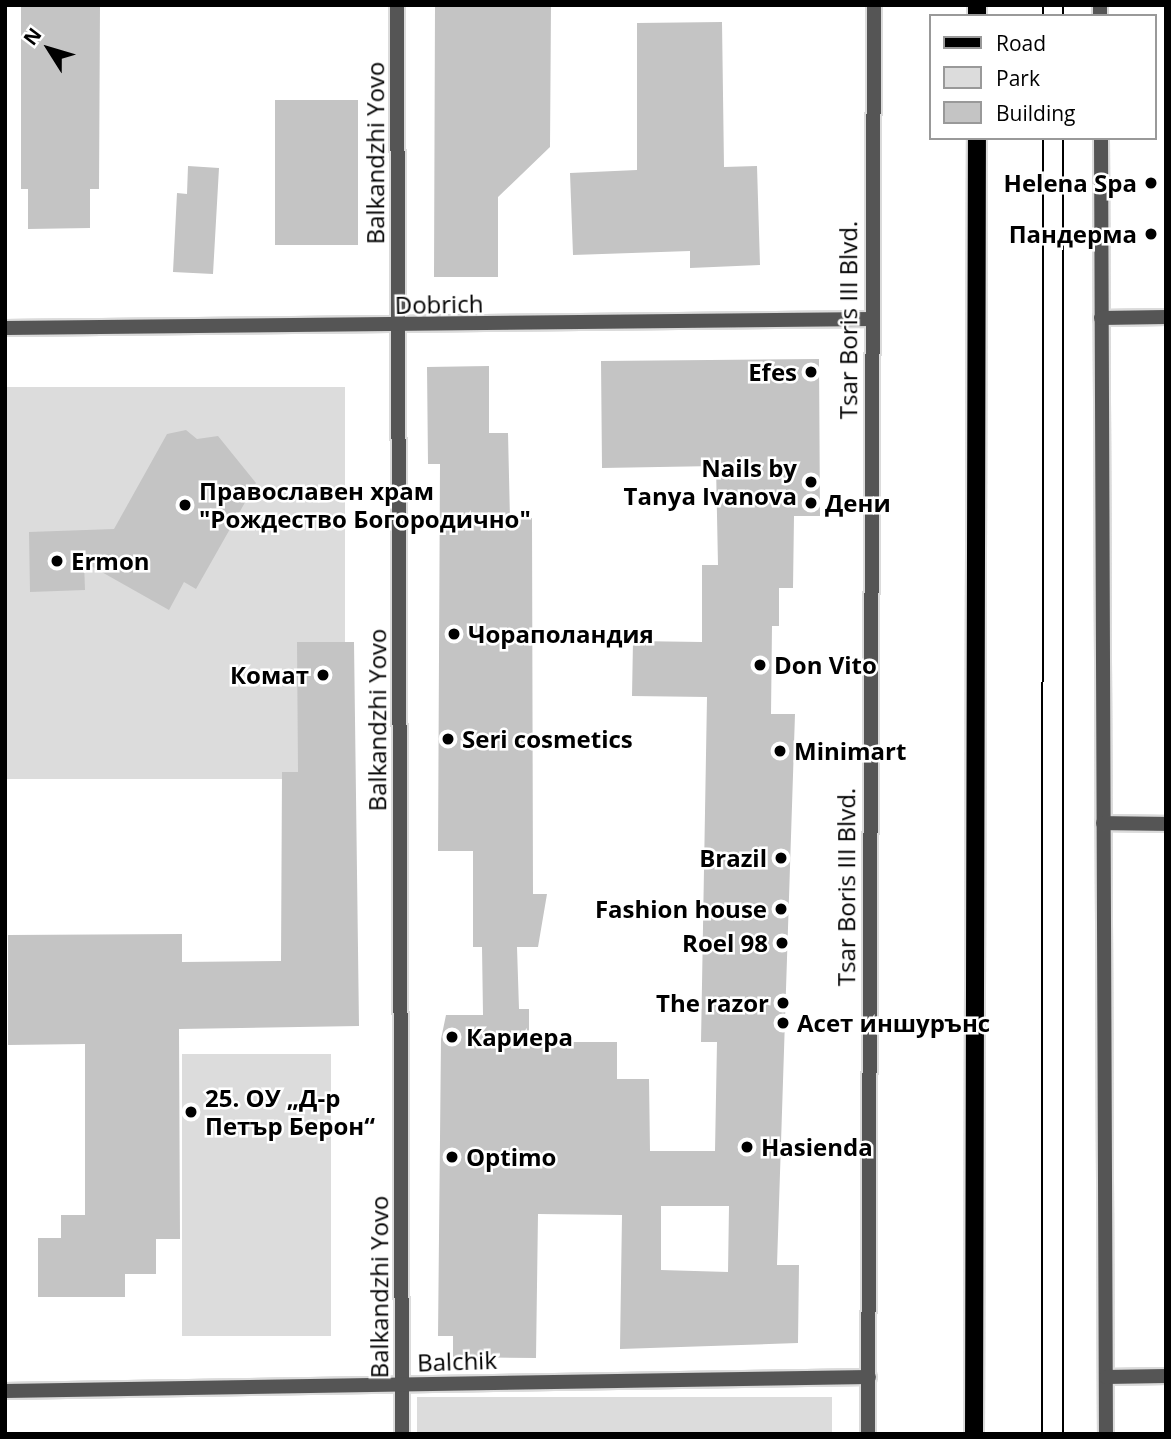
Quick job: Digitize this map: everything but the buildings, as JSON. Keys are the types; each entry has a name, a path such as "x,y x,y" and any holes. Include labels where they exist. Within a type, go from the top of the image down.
{"main road":[{"path":"974,1434 977,140"}],"street":[{"name":"Balkandzhi Yovo","path":"397,5 402,1434"},
{"name":"Tsar Boris III Blvd.","path":"869,1434 874,5"},
{"path":"1101,140 1106,1434"},
{"path":"1101,318 1166,317"},
{"name":"Dobrich","path":"5,328 398,328 873,319"},
{"path":"1103,823 1166,824"},
{"path":"1106,1377 1166,1376"},
{"name":"Balchik","path":"5,1391 869,1377"}],"green space":[{"path":"7,387 345,387 345,779 7,779"},
{"path":"182,1054 331,1054 331,1336 182,1336"},
{"path":"417,1397 832,1397 832,1434 417,1434"}],"tram line":[{"path":"1043,5 1043,14"},
{"path":"1063,5 1063,14"},
{"path":"1042,1434 1043,140"},
{"path":"1063,140 1063,1434"}],"place":[{"name":"Helena Spa","path":"1151,183"},
{"name":"Пандерма","path":"1151,234"},
{"name":"Efes","path":"811,372"},
{"name":"Nails by Tanya Ivanova","path":"811,482"},
{"name":"Дени","path":"811,503"},
{"name":"Православен храм \"Рождество Богородично\"","path":"185,505"},
{"name":"Ermon","path":"57,561"},
{"name":"Чораполандия","path":"454,634"},
{"name":"Don Vito","path":"760,665"},
{"name":"Комат","path":"323,675"},
{"name":"Seri cosmetics","path":"448,739"},
{"name":"Minimart","path":"780,751"},
{"name":"Brazil","path":"781,858"},
{"name":"Fashion house","path":"781,909"},
{"name":"Roel 98","path":"782,943"},
{"name":"The razor","path":"783,1003"},
{"name":"Асет иншурънс","path":"783,1023"},
{"name":"Кариера","path":"452,1037"},
{"name":"25. ОУ „Д-р Петър Берон“","path":"191,1112"},
{"name":"Hasienda","path":"747,1147"},
{"name":"Optimo","path":"452,1157"}]}
